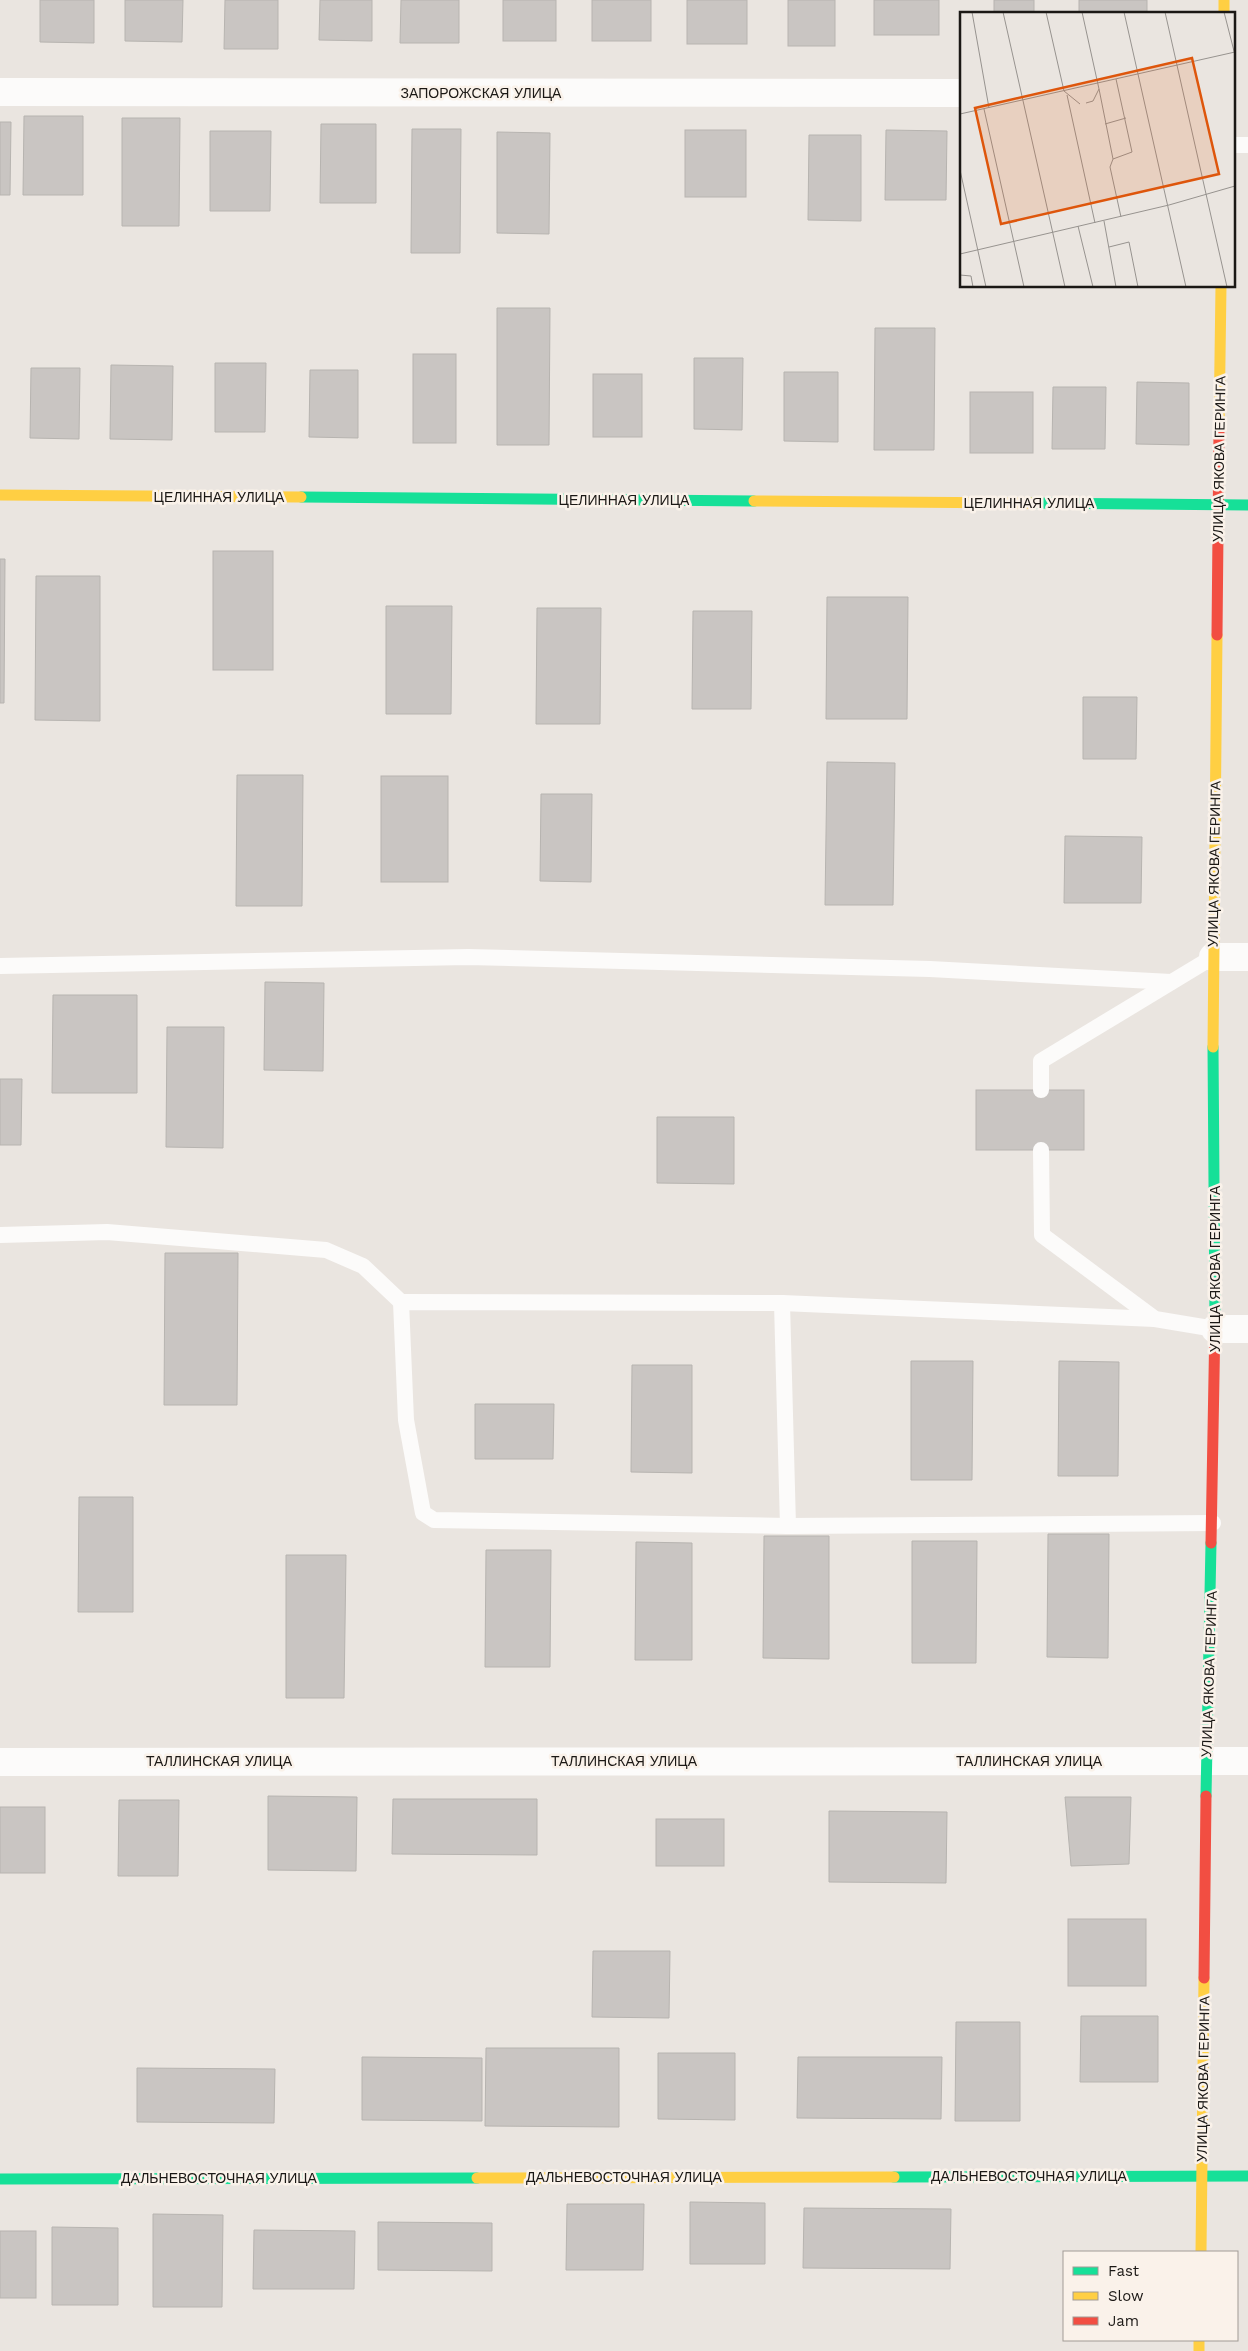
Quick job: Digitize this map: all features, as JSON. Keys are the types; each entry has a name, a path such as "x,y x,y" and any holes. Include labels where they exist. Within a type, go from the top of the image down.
{"street":[{"name":"ЗАПОРОЖСКАЯ УЛИЦА","path":"0,92 960,93"},
{"name":"УЛИЦА ЯКОВА ГЕРИНГА","path":"1201,2251 1206,1761 1213,1523 1215,1329 1213,957 1221,288"},
{"name":"ЦЕЛИННАЯ УЛИЦА","path":"0,495 1248,505"},
{"path":"1213,957 1248,957"},
{"path":"1215,1329 1248,1329"},
{"name":"ТАЛЛИНСКАЯ УЛИЦА","path":"0,1762 1248,1761"},
{"name":"ДАЛЬНЕВОСТОЧНАЯ УЛИЦА","path":"0,2179 1248,2176"}],"lane":[{"path":"0,966 468,957 920,969 1171,982"},
{"path":"1041,1090 1041,1061 1213,957"},
{"path":"1041,1150 1042,1235 1155,1319"},
{"path":"0,1235 107,1232 326,1250 363,1266 402,1302 782,1303 1155,1319 1215,1329"},
{"path":"402,1302 406,1420 423,1513 434,1520 788,1526 1213,1523"},
{"path":"782,1303 788,1526"}],"building":[{"path":"40,0 94,0 94,43 40,42"},
{"path":"125,0 183,0 182,42 125,41"},
{"path":"225,0 278,0 278,49 224,49"},
{"path":"320,0 372,0 372,41 319,40"},
{"path":"401,0 459,0 459,43 400,43"},
{"path":"503,0 556,0 556,41 503,41"},
{"path":"592,0 651,0 651,41 592,41"},
{"path":"687,0 747,0 747,44 687,44"},
{"path":"788,0 835,0 835,46 788,46"},
{"path":"874,0 939,0 939,35 874,35"},
{"path":"994,0 1034,0 1034,12 994,12"},
{"path":"1079,0 1147,0 1147,12 1079,12"},
{"path":"24,116 83,116 83,195 23,195"},
{"path":"122,118 180,118 179,226 122,226"},
{"path":"0,122 11,122 10,195 0,195"},
{"path":"321,124 376,124 376,203 320,203"},
{"path":"412,129 461,129 460,253 411,253"},
{"path":"685,130 746,130 746,197 685,197"},
{"path":"886,130 947,131 946,200 885,200"},
{"path":"210,131 271,131 270,211 210,211"},
{"path":"497,132 550,133 549,234 497,233"},
{"path":"809,135 861,135 861,221 808,220"},
{"path":"497,308 550,308 549,445 497,445"},
{"path":"875,328 935,328 934,450 874,450"},
{"path":"413,354 456,354 456,443 413,443"},
{"path":"694,358 743,358 742,430 694,429"},
{"path":"215,363 266,363 265,432 215,432"},
{"path":"111,365 173,366 172,440 110,439"},
{"path":"31,368 80,368 79,439 30,438"},
{"path":"310,370 358,370 358,438 309,437"},
{"path":"784,372 838,372 838,442 784,441"},
{"path":"593,374 642,374 642,437 593,437"},
{"path":"1137,382 1189,383 1189,445 1136,444"},
{"path":"1053,387 1106,387 1105,449 1052,449"},
{"path":"970,392 1033,392 1033,453 970,453"},
{"path":"213,551 273,551 273,670 213,670"},
{"path":"0,559 5,559 4,703 0,703"},
{"path":"36,576 100,576 100,721 35,720"},
{"path":"827,597 908,597 907,719 826,719"},
{"path":"386,606 452,606 451,714 386,714"},
{"path":"537,608 601,608 600,724 536,724"},
{"path":"693,611 752,611 751,709 692,709"},
{"path":"1083,697 1137,697 1136,759 1083,759"},
{"path":"827,762 895,763 893,905 825,905"},
{"path":"237,775 303,775 302,906 236,906"},
{"path":"381,776 448,776 448,882 381,882"},
{"path":"541,794 592,794 591,882 540,881"},
{"path":"1065,836 1142,837 1141,903 1064,903"},
{"path":"265,982 324,983 323,1071 264,1070"},
{"path":"53,995 137,995 137,1093 52,1093"},
{"path":"167,1027 224,1027 223,1148 166,1147"},
{"path":"0,1079 22,1079 21,1145 0,1145"},
{"path":"976,1090 1084,1090 1084,1150 976,1150"},
{"path":"657,1117 734,1117 734,1184 657,1183"},
{"path":"165,1253 238,1253 237,1405 164,1405"},
{"path":"911,1361 973,1361 972,1480 911,1480"},
{"path":"1059,1361 1119,1362 1118,1476 1058,1476"},
{"path":"632,1365 692,1365 692,1473 631,1472"},
{"path":"475,1404 554,1404 553,1459 475,1459"},
{"path":"79,1497 133,1497 133,1612 78,1612"},
{"path":"1048,1534 1109,1534 1108,1658 1047,1657"},
{"path":"764,1536 829,1536 829,1659 763,1658"},
{"path":"912,1541 977,1541 976,1663 912,1663"},
{"path":"636,1542 692,1543 692,1660 635,1660"},
{"path":"486,1550 551,1550 550,1667 485,1667"},
{"path":"286,1555 346,1555 344,1698 286,1698"},
{"path":"268,1796 357,1797 356,1871 268,1870"},
{"path":"1065,1797 1131,1797 1129,1864 1071,1866"},
{"path":"393,1799 537,1799 537,1855 392,1854"},
{"path":"119,1800 179,1800 178,1876 118,1876"},
{"path":"0,1807 45,1807 45,1873 0,1873"},
{"path":"829,1811 947,1812 946,1883 829,1882"},
{"path":"656,1819 724,1819 724,1866 656,1866"},
{"path":"1068,1919 1146,1919 1146,1986 1068,1986"},
{"path":"593,1951 670,1951 669,2018 592,2017"},
{"path":"1081,2016 1158,2016 1158,2082 1080,2082"},
{"path":"956,2022 1020,2022 1020,2121 955,2121"},
{"path":"486,2048 619,2048 619,2127 485,2126"},
{"path":"658,2053 735,2053 735,2120 658,2119"},
{"path":"362,2057 482,2058 482,2121 362,2120"},
{"path":"798,2057 942,2057 941,2119 797,2118"},
{"path":"137,2068 275,2069 274,2123 137,2122"},
{"path":"690,2202 765,2203 765,2264 690,2264"},
{"path":"567,2204 644,2204 643,2270 566,2270"},
{"path":"804,2208 951,2209 950,2269 803,2268"},
{"path":"153,2214 223,2215 222,2307 153,2307"},
{"path":"378,2222 492,2223 492,2271 378,2270"},
{"path":"52,2227 118,2228 118,2305 52,2305"},
{"path":"254,2230 355,2231 354,2289 253,2289"},
{"path":"0,2231 36,2231 36,2298 0,2298"}],"traffic: fast":[{"path":"301,497 754,501"},
{"path":"1032,503 1248,505"},
{"path":"1213,1047 1215,1321"},
{"path":"1206,1796 1211,1543"},
{"path":"894,2177 1248,2176"},
{"path":"0,2179 477,2178"}],"traffic: slow":[{"path":"1224,0 1224,12"},
{"path":"1219,430 1221,288"},
{"path":"0,495 301,497"},
{"path":"754,501 1032,503"},
{"path":"1213,1047 1217,635"},
{"path":"1201,2251 1204,1978"},
{"path":"477,2178 894,2177"},
{"path":"1199,2341 1199,2351"}],"traffic: jam":[{"path":"1217,635 1219,430"},
{"path":"1211,1543 1215,1321"},
{"path":"1204,1978 1206,1796"}]}
